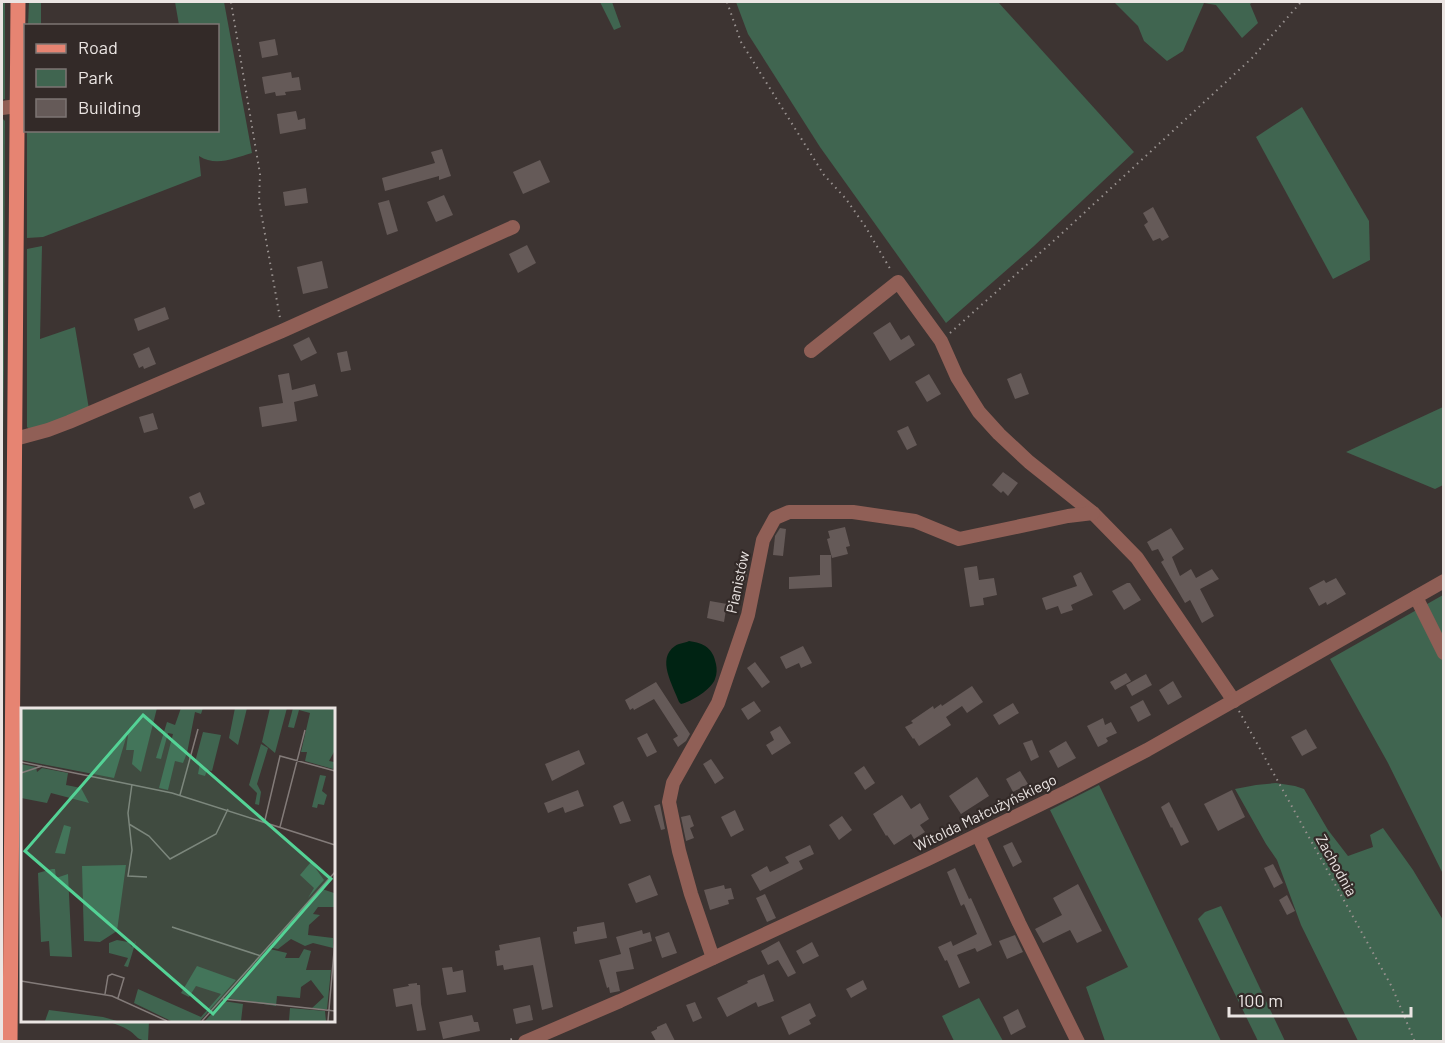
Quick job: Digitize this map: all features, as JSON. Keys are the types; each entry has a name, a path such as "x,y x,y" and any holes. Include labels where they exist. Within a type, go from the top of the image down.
{"main road":[{"path":"10,1041 6,974 11,877 15,439 9,107 18,2"}],"street":[{"path":"15,439 69,422 282,331 513,227"},
{"path":"811,351 898,282 941,341 957,377 979,412 1029,462 1093,513 1137,558 1234,701"},
{"name":"Pianistów","path":"713,958 691,894 669,802 673,783 718,703 748,615 763,540 775,518 789,512 853,512 915,520 958,539 1093,513"},
{"name":"Witolda Małcużyńskiego","path":"524,1038 620,1001 1068,791 1147,750 1443,581"},
{"path":"1416,597 1443,653"},
{"path":"978,835 1078,1041"}],"path":[{"path":"231,2 260,174 259,201 282,331"},
{"path":"727,2 741,42 824,176 846,199 865,226 898,282"},
{"path":"941,341 1058,237 1252,58 1301,2"},
{"name":"Zachodnia","path":"1234,701 1392,987 1415,1041"},
{"path":"505,1041 524,1038"}],"green space":[{"path":"2,2 5,2 5,99 2,100"},
{"path":"29,2 41,2 41,24 28,24"},
{"path":"175,2 224,2 252,153 218,161 199,156 201,176 43,237 27,238 27,132 219,132 219,24 179,24"},
{"path":"600,2 612,2 621,27 614,30"},
{"path":"736,2 998,2 1134,152 1034,246 946,323 820,147 748,34"},
{"path":"1114,2 1253,2 1250,4 1258,23 1242,38 1216,5 1204,3 1183,51 1167,61 1144,41 1138,26"},
{"path":"1302,107 1369,221 1370,260 1333,279 1256,137"},
{"path":"2,118 5,121 2,504"},
{"path":"42,246 40,339 75,327 89,409 30,430 27,427 27,249"},
{"path":"1443,407 1443,485 1435,489 1346,452"},
{"path":"1443,595 1443,874 1388,763 1330,659"},
{"path":"1276,783 1304,789 1328,830 1348,856 1373,847 1370,835 1383,828 1413,870 1443,920 1443,1041 1358,1041 1301,925 1277,860 1235,789"},
{"path":"1099,785 1221,1041 1105,1041 1086,987 1128,967 1050,810"},
{"path":"1221,906 1285,1041 1258,1041 1198,919 1205,912"},
{"path":"979,998 1003,1041 954,1041 942,1016"},
{"path":"108,1022 149,1022 148,1041 140,1039 121,1026"}],"shaded area":[{"path":"689,641 699,643 710,650 715,658 716,673 713,683 706,691 681,704 666,665 669,651 678,644"}],"building":[{"path":"275,39 278,55 262,58 259,42"},
{"path":"291,72 292,78 299,77 301,90 285,92 286,95 276,96 275,92 265,94 262,77"},
{"path":"296,111 298,120 305,118 306,129 280,134 277,114"},
{"path":"442,149 451,176 439,180 439,176 385,191 382,178 435,163 431,152"},
{"path":"540,160 550,182 523,194 513,172"},
{"path":"306,188 308,203 285,206 283,192"},
{"path":"444,195 453,215 436,222 427,202"},
{"path":"389,200 398,231 387,235 378,203"},
{"path":"1153,207 1169,237 1162,241 1160,238 1153,241 1144,225 1148,222 1143,213"},
{"path":"527,245 536,263 518,273 509,254"},
{"path":"322,261 328,288 303,294 297,267"},
{"path":"165,307 169,319 138,331 134,319"},
{"path":"890,322 901,340 909,335 915,345 890,361 873,333"},
{"path":"309,337 317,353 301,361 293,345"},
{"path":"149,347 156,364 144,369 143,366 139,368 133,354"},
{"path":"347,351 351,370 341,372 337,353"},
{"path":"289,373 292,390 315,384 318,396 294,402 297,421 262,427 259,407 283,403 278,375"},
{"path":"1021,373 1029,394 1015,399 1007,379"},
{"path":"929,374 941,394 927,402 915,382"},
{"path":"153,413 158,429 144,433 139,417"},
{"path":"908,426 917,445 907,450 897,431"},
{"path":"1003,472 1018,483 1008,496 992,485"},
{"path":"200,492 205,504 194,509 189,497"},
{"path":"845,527 850,546 846,547 848,554 832,558 827,539 830,538 828,531"},
{"path":"780,528 786,529 783,556 773,555 775,536"},
{"path":"1171,528 1184,549 1172,557 1180,576 1191,569 1196,578 1212,569 1219,579 1200,589 1214,616 1202,623 1190,600 1185,603 1161,562 1164,560 1158,549 1152,551 1147,542"},
{"path":"820,555 831,555 832,587 789,589 789,577 820,575"},
{"path":"977,566 979,580 994,578 997,595 983,598 984,605 970,607 964,568"},
{"path":"738,567 748,569 744,587 733,584"},
{"path":"1081,572 1093,595 1071,605 1073,610 1061,614 1058,606 1046,610 1042,598 1077,586 1073,576"},
{"path":"1336,578 1346,594 1327,605 1326,602 1319,606 1309,588 1324,580 1326,583"},
{"path":"1130,583 1141,600 1124,610 1112,591"},
{"path":"710,601 727,604 724,622 707,618"},
{"path":"803,646 812,663 801,668 799,663 786,669 780,657"},
{"path":"755,662 770,682 762,688 747,668"},
{"path":"1126,673 1131,681 1115,690 1110,682"},
{"path":"1146,674 1152,685 1132,696 1126,685"},
{"path":"1173,681 1182,697 1168,705 1159,690"},
{"path":"656,682 690,734 686,741 678,747 673,739 678,736 654,699 634,710 633,708 630,710 625,700"},
{"path":"972,686 983,702 967,713 962,706 946,717 951,725 919,746 905,727 933,706 934,709 941,704 942,706"},
{"path":"1143,700 1151,715 1138,722 1130,707"},
{"path":"754,701 761,711 748,720 741,709"},
{"path":"1013,703 1019,713 999,725 993,715"},
{"path":"1103,718 1105,725 1111,722 1117,733 1106,738 1108,741 1098,747 1087,726"},
{"path":"780,726 791,743 772,755 766,745 774,740 770,732"},
{"path":"1306,729 1317,748 1302,756 1291,737"},
{"path":"647,733 657,752 647,757 637,738"},
{"path":"1032,740 1039,757 1031,761 1023,743"},
{"path":"1066,741 1076,758 1058,768 1049,751"},
{"path":"579,750 585,764 552,781 545,764"},
{"path":"711,759 724,778 715,784 703,764"},
{"path":"864,766 875,783 865,790 854,773"},
{"path":"1020,771 1028,784 1013,792 1006,779"},
{"path":"977,777 989,796 961,814 949,796"},
{"path":"578,790 584,806 565,813 563,807 548,813 544,803"},
{"path":"1232,790 1245,817 1218,831 1204,804"},
{"path":"902,795 911,809 920,803 929,819 920,825 925,832 914,839 911,834 894,845 873,814"},
{"path":"623,801 631,821 620,824 613,806"},
{"path":"1169,802 1189,842 1181,846 1161,807"},
{"path":"660,804 665,829 661,830 654,806"},
{"path":"735,810 744,830 731,837 721,817"},
{"path":"690,815 694,826 690,828 694,838 686,841 681,817"},
{"path":"842,816 852,830 839,840 829,825"},
{"path":"1012,842 1022,862 1013,867 1003,846"},
{"path":"810,845 814,854 799,861 803,869 760,891 751,875 767,866 770,872 789,863 785,857"},
{"path":"1273,864 1283,883 1274,888 1264,868"},
{"path":"955,868 992,945 977,952 975,948 957,955 970,983 959,988 947,960 945,961 938,947 951,941 953,946 977,934 964,904 961,906 947,872"},
{"path":"650,875 658,895 636,903 628,884"},
{"path":"1078,884 1102,931 1077,943 1070,930 1043,943 1035,929 1062,915 1053,898"},
{"path":"724,885 725,889 731,888 734,899 728,900 729,904 710,910 704,890"},
{"path":"765,894 776,918 767,922 756,898"},
{"path":"1287,895 1295,911 1287,915 1279,900"},
{"path":"604,922 607,938 575,944 573,932 577,931 577,927"},
{"path":"642,930 643,934 650,932 652,941 629,948 634,969 616,972 620,991 610,993 599,960 621,954 616,937"},
{"path":"669,932 677,953 662,958 655,937"},
{"path":"1015,935 1023,952 1007,959 999,941"},
{"path":"540,937 553,1007 542,1010 533,965 504,970 503,965 497,966 495,951 500,950 499,945"},
{"path":"779,941 796,973 788,977 778,960 768,965 761,951"},
{"path":"812,942 819,956 803,964 796,951"},
{"path":"452,967 453,972 463,970 466,992 447,995 442,968"},
{"path":"764,974 774,1001 758,1007 756,1002 727,1017 717,998"},
{"path":"863,980 867,989 851,998 846,989"},
{"path":"417,983 420,985 426,1030 417,1031 412,1004 396,1007 393,989"},
{"path":"695,1002 702,1018 693,1022 686,1005"},
{"path":"810,1003 816,1016 809,1020 811,1024 789,1035 781,1017"},
{"path":"530,1005 533,1020 516,1024 513,1009"},
{"path":"1018,1009 1026,1027 1011,1035 1003,1017"},
{"path":"472,1015 474,1022 478,1022 480,1031 443,1039 439,1022"},
{"path":"666,1023 675,1041 656,1041 651,1032"}]}
